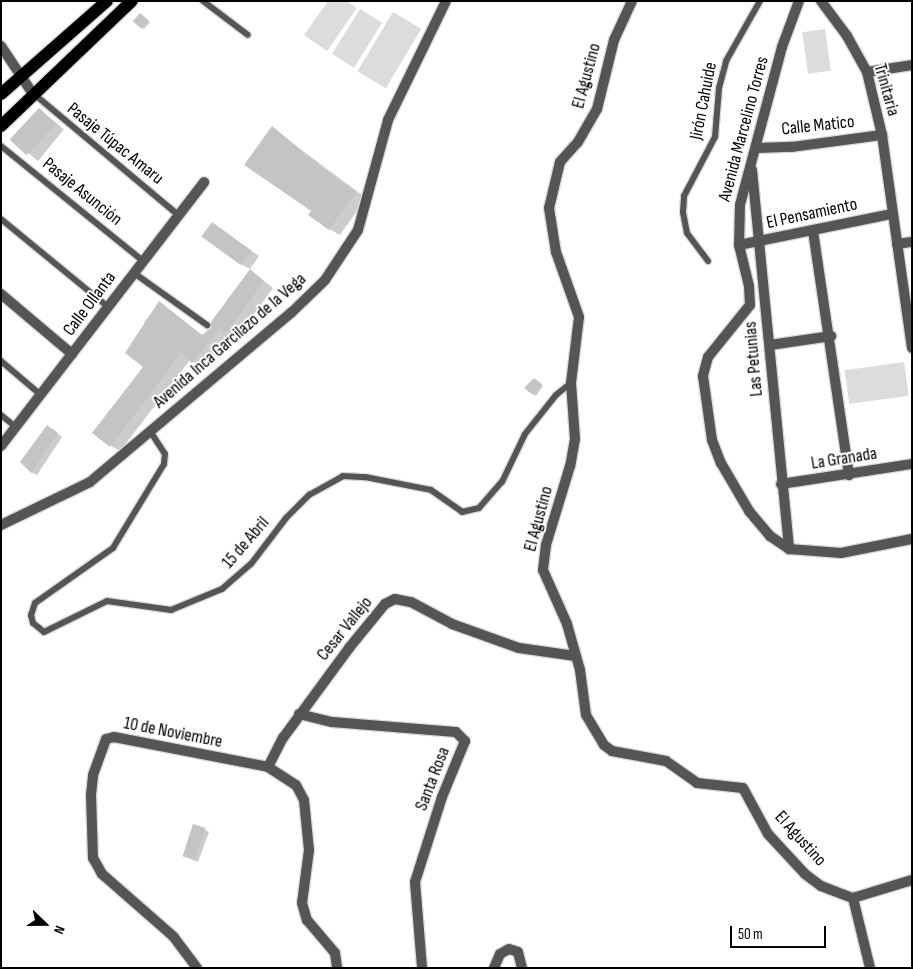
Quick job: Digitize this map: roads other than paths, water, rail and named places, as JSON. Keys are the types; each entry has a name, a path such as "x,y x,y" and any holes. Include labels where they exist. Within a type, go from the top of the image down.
{"main road":[{"path":"1,94 20,75 107,1"},
{"path":"1,126 132,1"}],"street":[{"name":"Avenida Inca Garcilazo de la Vega","path":"1,525 75,492 291,313 342,259 362,218 388,120 446,1"},
{"name":"El Agustino","path":"632,1 614,40 597,109 585,132 560,162 549,208 556,252 579,317 571,383 573,448 546,545 542,570 567,624 580,670 586,715 604,745 628,755 666,761 697,783 743,788 768,834 805,874 821,886 854,898"},
{"name":"Avenida Marcelino Torres","path":"788,549 770,536 738,492 712,440 705,402 703,376 708,357 750,305 749,286 739,245 740,205 758,148 782,47 799,1"},
{"name":"Trinitaria","path":"821,1 867,72 882,135 891,214 910,320 912,348"},
{"path":"1,46 33,94"},
{"path":"867,72 912,65"},
{"name":"Calle Matico","path":"758,148 792,147 882,135"},
{"name":"Las Petunias","path":"752,166 788,549"},
{"name":"Calle Ollanta","path":"1,446 204,182"},
{"name":"El Pensamiento","path":"739,245 891,214"},
{"path":"813,231 831,336 850,475"},
{"path":"897,244 912,242"},
{"path":"1,294 72,354"},
{"path":"770,345 831,336"},
{"name":"La Granada","path":"782,484 912,464"},
{"path":"788,549 841,553 912,539"},
{"name":"Cesar Vallejo","path":"268,767 299,714 385,604 395,599 411,602 452,624 519,648 575,656"},
{"name":"Santa Rosa","path":"299,714 332,722 456,732 465,741 442,797 415,882 422,968"},
{"name":"10 de Noviembre","path":"197,968 174,937 102,874 93,858 91,795 100,749 106,739 114,738 268,767"},
{"path":"268,767 296,785 304,800 310,850 302,903 307,920 335,953 337,968"},
{"path":"870,968 854,898 912,880"},
{"path":"494,968 500,954 509,950 518,952 522,968"}],"lane":[{"path":"33,94 45,91 140,1"},
{"path":"203,1 248,35"},
{"name":"Jirón Cahuide","path":"708,261 687,234 683,212 684,196 715,137 719,88 726,60 760,1"},
{"name":"Pasaje Túpac Amaru","path":"33,94 178,215"},
{"name":"Pasaje Asunción","path":"1,146 143,261"},
{"path":"1,219 108,307"},
{"path":"134,272 207,325"},
{"path":"1,361 41,395"},
{"name":"15 de Abril","path":"150,431 165,454 164,464 113,548 35,603 31,615 33,623 44,632 107,601 171,610 222,589 251,564 286,518 309,495 343,476 365,477 431,490 462,512 479,508 502,482 525,434 556,395 571,383"},
{"path":"1,415 16,427"}]}
